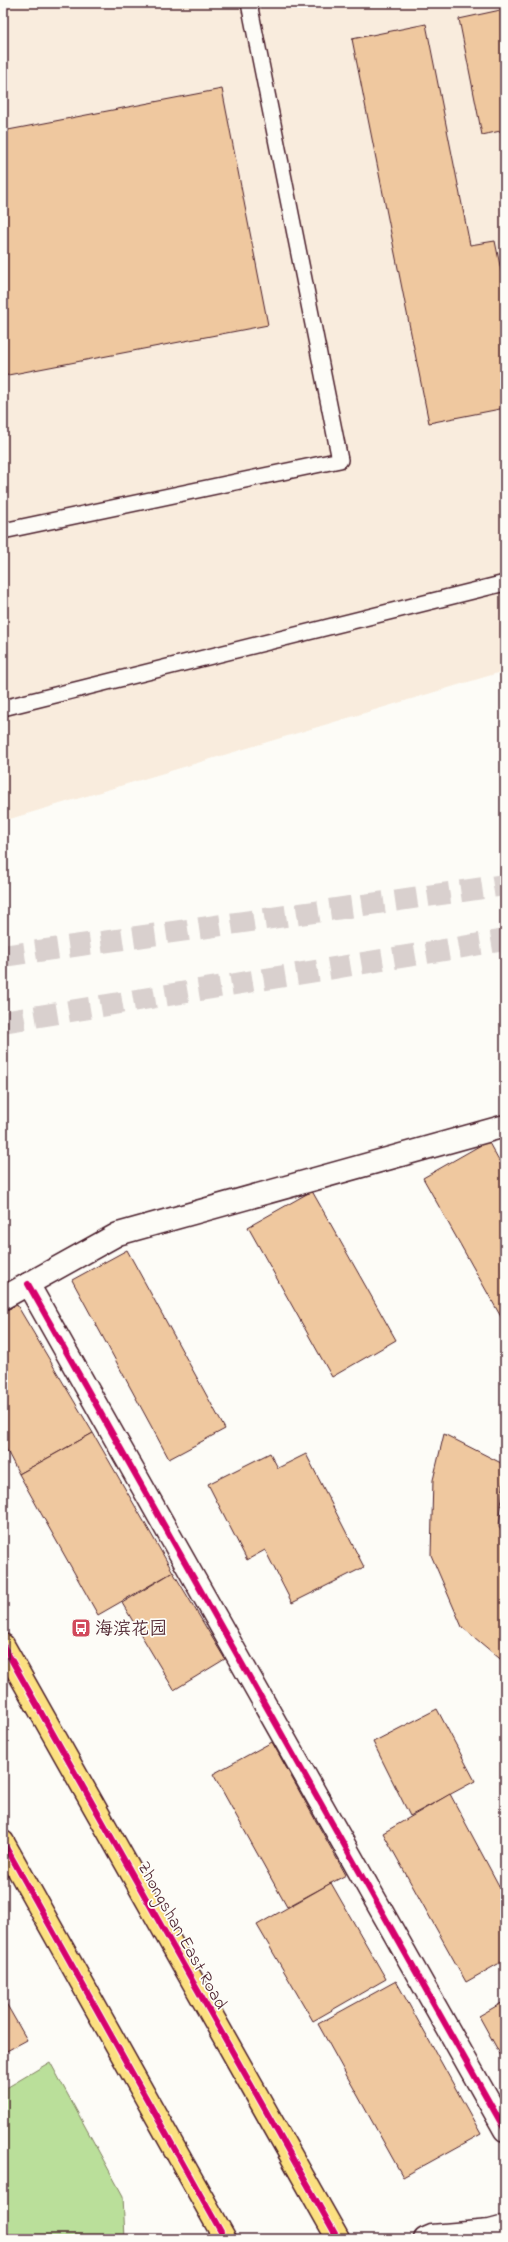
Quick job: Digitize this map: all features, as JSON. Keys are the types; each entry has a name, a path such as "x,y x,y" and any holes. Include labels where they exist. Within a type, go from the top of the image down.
{"main road":[{"name":"Zhongshan East Road","path":"3,1645 338,2239"},
{"path":"3,1842 225,2239"}],"street":[{"path":"3,1298 118,1234 505,1126"},
{"path":"28,1284 505,2130"},
{"path":"425,2239 432,2236 490,2232"}],"lane":[{"path":"3,531 340,460 249,3"},
{"path":"3,708 505,583"}],"shaded area":[{"path":"3,3 505,3 505,671 3,821"}],"green space":[{"path":"50,2062 123,2196 125,2239 3,2239 3,2090"}],"building":[{"path":"505,9 505,130 482,135 459,19"},
{"path":"426,24 470,245 495,241 505,290 505,408 429,423 352,39"},
{"path":"222,89 268,325 3,376 3,131"},
{"path":"488,1141 505,1172 505,1324 423,1178"},
{"path":"312,1191 396,1340 332,1377 248,1227"},
{"path":"127,1250 225,1429 169,1459 72,1280"},
{"path":"17,1305 93,1433 19,1474 3,1443 3,1312"},
{"path":"93,1433 173,1572 98,1615 19,1474"},
{"path":"444,1434 505,1465 499,1527 505,1537 505,1663 462,1627 431,1555 433,1480"},
{"path":"270,1453 278,1468 306,1454 364,1567 292,1603 265,1550 247,1560 208,1484"},
{"path":"173,1572 225,1659 174,1690 122,1603"},
{"path":"437,1709 475,1781 410,1816 373,1742"},
{"path":"272,1742 346,1875 287,1907 213,1774"},
{"path":"450,1794 505,1897 505,1960 466,1982 383,1833"},
{"path":"331,1883 386,1979 313,2021 257,1925"},
{"path":"396,1981 481,2134 403,2177 318,2024"},
{"path":"3,1998 27,2040 3,2053"},
{"path":"505,2001 505,2063 479,2016"}],"tunnel":[{"path":"3,956 505,885"},
{"path":"3,1022 505,940"}],"cycle path":[{"path":"28,1284 505,2130"},
{"path":"3,1645 338,2239"},
{"path":"3,1842 225,2239"}],"place":[{"name":"海滨花园","path":"81,1628"}]}
